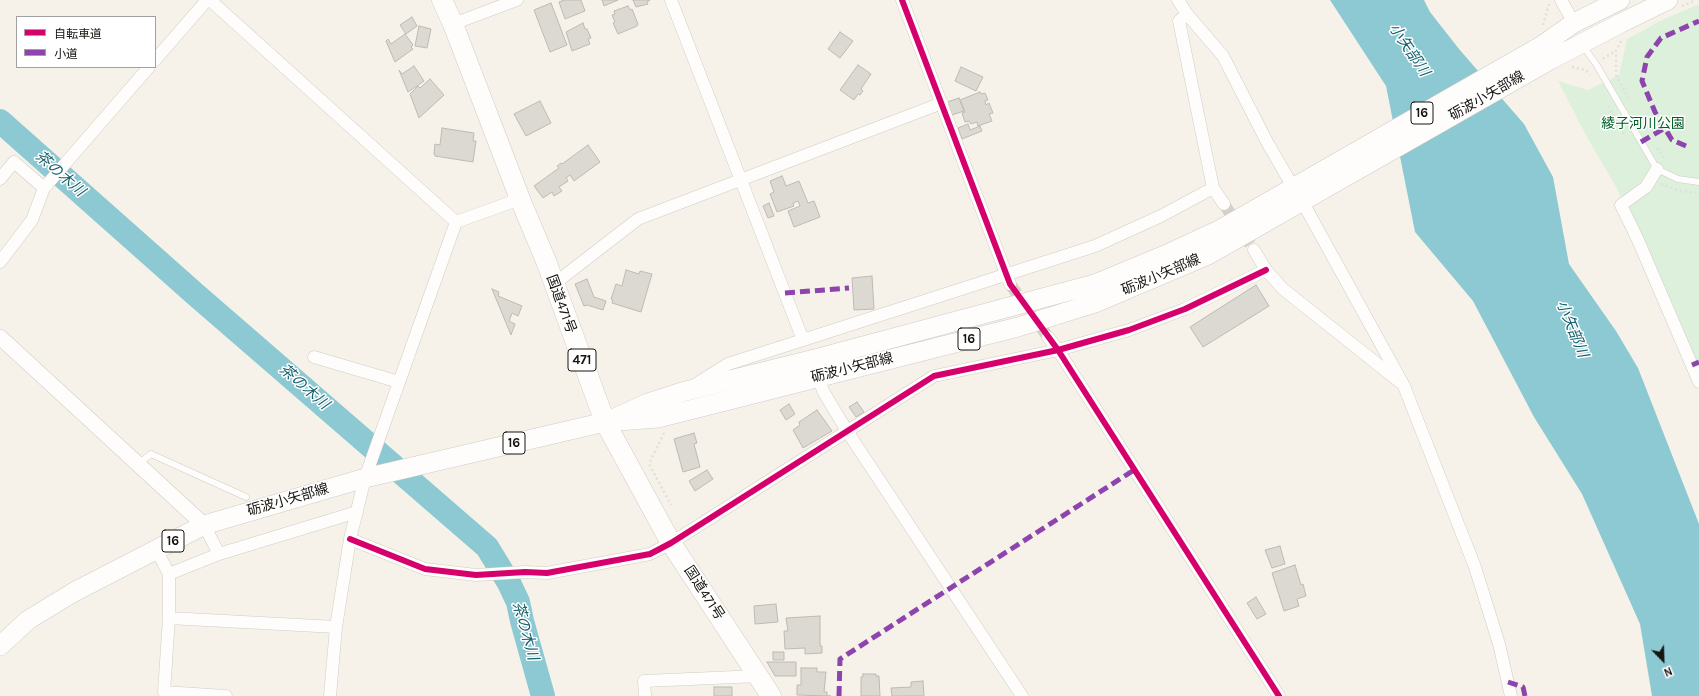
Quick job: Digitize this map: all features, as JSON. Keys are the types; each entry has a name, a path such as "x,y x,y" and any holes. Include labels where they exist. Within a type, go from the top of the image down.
{"highway":[{"name":"国道471号","path":"442,0 453,24 520,200 554,284 605,422 671,543 771,696"}],"main road":[{"name":"砺波小矢部線","path":"1545,53 1574,23 1620,0"},
{"name":"砺波小矢部線","path":"0,646 28,620 74,592 204,525 365,478 605,422 658,418 819,376 1018,327 1095,303 1208,255 1303,191 1545,53 1582,44 1621,23 1673,4"},
{"name":"砺波小矢部線","path":"605,422 648,403 682,392 823,357 1095,284 1165,255 1303,191"}],"street":[{"path":"156,59 208,0 456,222"},
{"path":"453,24 517,0"},
{"path":"671,0 803,340"},
{"path":"902,0 1008,279"},
{"path":"1178,0 1187,14 1223,56 1267,142 1303,191 1404,386 1475,567 1499,644 1511,696"},
{"path":"1560,0 1574,23"},
{"path":"1187,14 1179,20 1213,188 1224,204"},
{"path":"0,262 37,212 44,188 148,68"},
{"path":"554,284 638,218 942,103"},
{"path":"0,179 14,162 44,188"},
{"path":"1657,169 1646,187 1621,205 1638,240 1699,382"},
{"path":"682,392 728,364 1008,279 1096,246 1161,216 1213,188"},
{"path":"456,222 520,200"},
{"path":"330,696 336,627 350,539 365,478 456,222"},
{"path":"1254,250 1266,270 1283,289 1404,386"},
{"path":"350,539 425,569 476,575 525,572 548,573 650,554 671,543 934,376 1058,350 1129,330 1186,309 1266,270"},
{"path":"0,337 204,525 219,554"},
{"path":"1048,337 1058,350 1279,696"},
{"path":"314,357 399,382"},
{"path":"819,376 823,391 848,431 1022,696"},
{"path":"169,574 219,554 357,512"},
{"path":"156,549 169,574 169,618 164,694 226,696"},
{"path":"169,618 336,627"},
{"path":"645,696 644,681 758,676"}],"lane":[{"path":"1582,44 1596,64 1657,169 1678,179 1699,182"},
{"path":"138,464 150,454 246,497"}],"path":[{"path":"1673,4 1696,0"},
{"path":"1624,37 1616,50 1616,75 1631,103"},
{"path":"1656,147 1668,162"}],"green space":[{"name":"綾子河川公園","path":"1699,4 1699,376 1637,230 1614,183 1589,141 1558,81 1588,90 1619,75 1627,39 1660,21"}],"water":[{"name":"小矢部川","path":"1330,0 1424,0 1430,12 1459,49 1524,124 1553,177 1569,264 1616,331 1638,368 1699,524 1699,696 1652,696 1640,624 1582,494 1534,417 1473,301 1415,232 1386,86"}],"building":[{"path":"564,0 581,0 585,11 565,19 559,2"},
{"path":"602,0 618,0 604,6"},
{"path":"633,0 650,0 647,2 648,4 636,7"},
{"path":"551,3 567,45 550,52 534,10"},
{"path":"628,6 630,10 632,9 638,24 637,26 618,34 613,23 615,22 612,15 615,14 614,11"},
{"path":"412,17 417,26 406,34 400,25"},
{"path":"583,23 591,38 588,39 590,44 572,51 566,32"},
{"path":"419,26 431,29 427,48 415,46"},
{"path":"840,32 853,41 840,58 828,49"},
{"path":"405,34 413,45 411,47 413,49 395,62 386,41 388,39 391,44"},
{"path":"858,65 871,74 861,89 863,91 860,95 858,94 854,100 840,90"},
{"path":"414,66 424,81 408,92 399,70 402,74"},
{"path":"961,67 983,77 976,91 955,81"},
{"path":"430,79 444,95 419,118 410,94 418,86 420,88"},
{"path":"980,92 981,94 985,93 988,100 985,101 986,105 989,103 993,113 989,114 992,121 978,126 977,122 971,124 969,121 965,122 962,113 965,112 960,100"},
{"path":"959,98 964,111 952,115 947,102"},
{"path":"540,101 551,123 526,136 514,114"},
{"path":"968,124 970,130 980,126 982,131 962,139 958,128"},
{"path":"442,128 474,133 473,141 476,141 473,162 435,156 435,144 440,145"},
{"path":"588,145 600,162 574,181 570,175 566,178 568,181 559,187 562,191 554,196 552,192 543,198 534,186 559,168 557,166"},
{"path":"782,176 786,186 799,181 808,203 814,201 820,217 794,227 788,211 800,206 798,201 793,203 794,206 777,212 770,194 774,192 770,181"},
{"path":"769,203 774,216 768,218 763,206"},
{"path":"626,270 639,274 640,271 652,274 641,312 612,303 613,300 611,299 616,284 622,286"},
{"path":"872,276 874,309 854,310 852,278"},
{"path":"587,279 594,297 606,301 603,310 587,305 584,306 575,284"},
{"path":"1256,285 1269,306 1203,347 1190,327"},
{"path":"492,289 499,292 498,296 522,306 518,316 512,313 509,321 515,324 511,335"},
{"path":"857,402 864,412 856,417 849,407"},
{"path":"789,404 795,414 786,420 780,410"},
{"path":"817,410 832,431 803,448 793,430 800,425 799,422"},
{"path":"694,433 697,443 694,444 700,467 683,472 674,439"},
{"path":"707,470 713,479 695,491 689,481"},
{"path":"1280,546 1285,564 1272,568 1265,550"},
{"path":"1295,565 1306,596 1297,599 1299,606 1284,611 1272,573"},
{"path":"1256,597 1266,614 1257,619 1247,603"},
{"path":"776,604 778,622 755,624 754,606"},
{"path":"820,616 820,646 822,646 822,653 805,654 805,648 785,649 784,631 788,631 786,618"},
{"path":"773,652 784,652 784,660 773,660"},
{"path":"767,662 796,662 796,676 775,676"},
{"path":"801,668 817,668 817,672 826,672 824,692 827,692 827,696 797,695 797,685 801,685"},
{"path":"863,674 876,674 876,676 879,676 880,696 861,696 861,677 863,677"},
{"path":"923,681 924,696 892,696 891,688 911,687 911,682"},
{"path":"714,687 732,687 732,696 714,696"}],"waterway":[{"name":"茶の木川","path":"0,121 195,294 487,547 509,583 518,602 543,696"}],"tunnel":[{"path":"1224,204 1254,250"},
{"path":"1010,284 1048,337"}],"marked path":[{"path":"1686,146 1672,140 1655,112 1642,81 1647,57 1661,38 1699,21"},
{"path":"1641,142 1665,128"},
{"path":"785,293 849,288"},
{"path":"1692,365 1699,362"},
{"path":"839,696 840,659 1134,470"},
{"path":"1508,682 1523,687 1525,696"}],"cycle path":[{"path":"902,0 1010,284 1058,350 1279,696"},
{"path":"350,539 425,569 476,575 525,572 547,573 650,554 671,543 934,376 1058,350 1129,330 1185,309 1266,270"}]}
